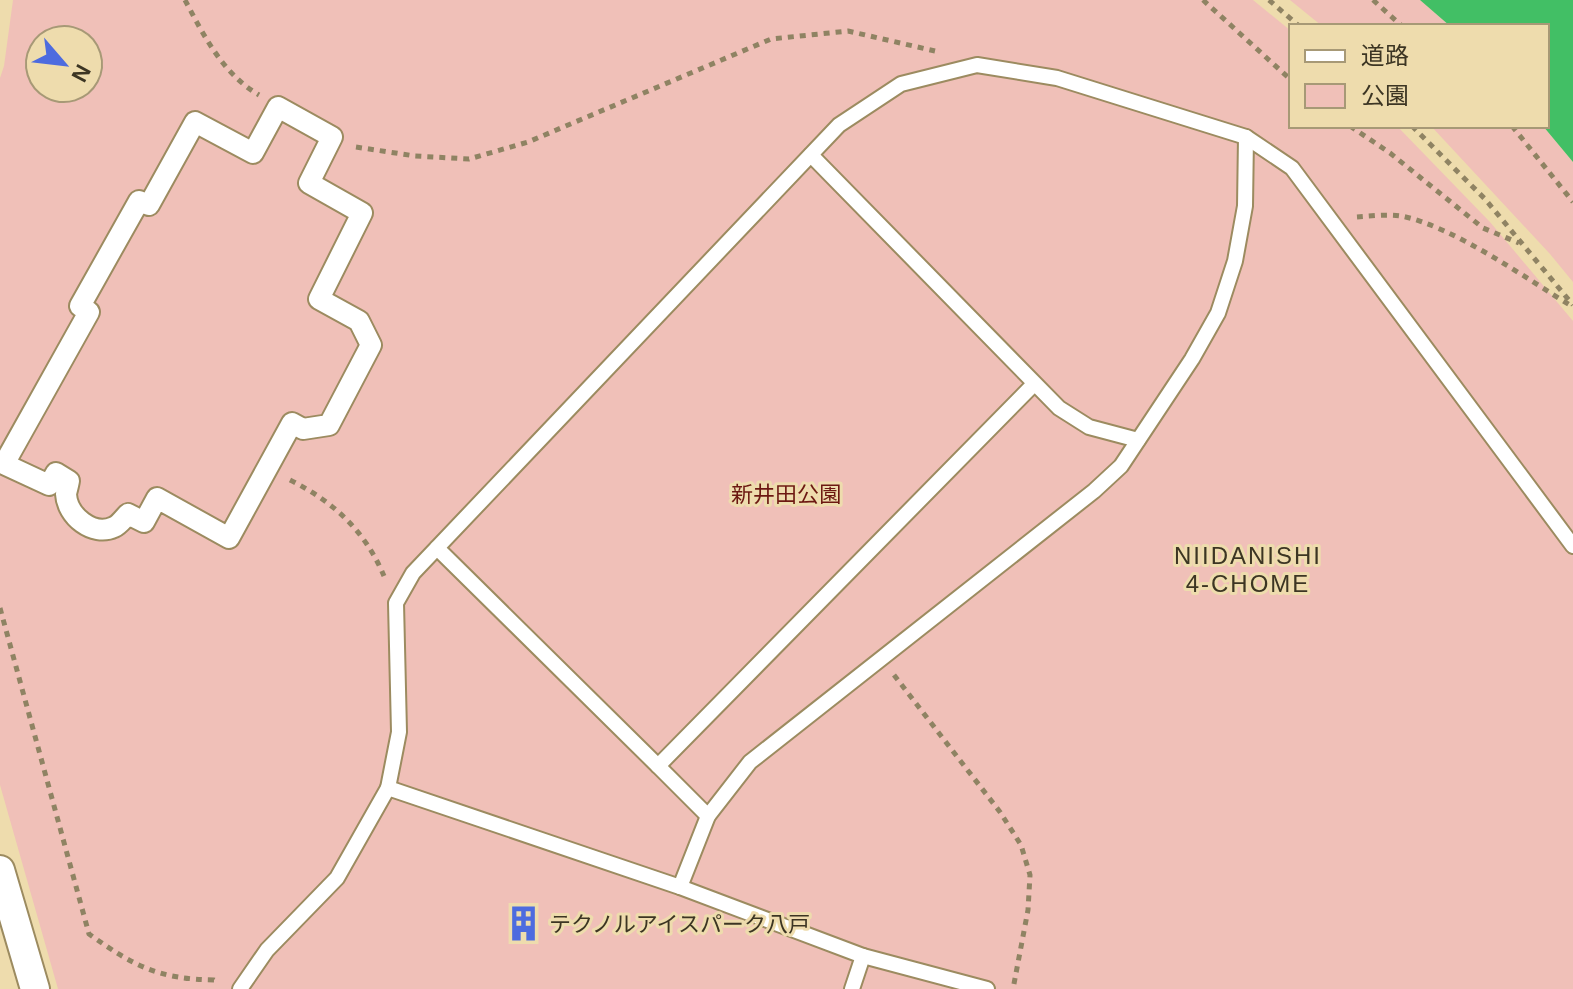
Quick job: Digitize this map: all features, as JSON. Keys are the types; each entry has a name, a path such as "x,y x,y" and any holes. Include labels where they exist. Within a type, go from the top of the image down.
{"street":[{"path":"278,107 332,137 309,183 362,213 319,299 359,321 371,345 329,425 303,429 292,423 229,538 157,498 144,522 128,514 116,527 102,530 83,523 71,511 66,494 69,481 56,473 49,485 4,464 89,312 80,306 139,201 149,205 195,122 253,153 278,107"},
{"path":"0,870 35,989"}],"lane":[{"path":"240,989 267,950 337,878 388,788 399,732 396,603 413,573 839,125 901,84 977,65 1057,78 1246,137 1292,168 1573,546"},
{"path":"680,887 708,816 750,762 1094,491 1121,466 1192,359 1218,313 1235,261 1245,206 1246,137"},
{"path":"811,155 1033,385 1059,408 1089,427 1138,440"},
{"path":"658,766 1033,385"},
{"path":"437,548 708,816"},
{"path":"388,788 680,887 863,956 987,989"},
{"path":"852,989 863,956"}],"path":[{"path":"185,0 206,41 241,85 278,107"},
{"path":"1203,0 1289,78"},
{"path":"1269,0 1297,24"},
{"path":"1373,0 1400,24"},
{"path":"332,137 353,146 415,156 469,159 528,142 771,39 786,37 848,31 913,44 977,65"},
{"path":"1353,128 1390,153 1483,228 1523,245"},
{"path":"1414,128 1485,199 1573,306"},
{"path":"1514,128 1573,202"},
{"path":"1334,224 1352,217 1400,216 1426,224 1483,253 1573,306"},
{"path":"267,468 302,486 343,514 375,554 396,603"},
{"path":"0,608 89,934 145,969 178,979 214,980 230,989"},
{"path":"880,657 1000,812 1021,845 1030,875 1028,910 1013,989"}],"green space":[{"name":"新井田公園","path":"13,0 1253,0 1289,29 1289,128 1399,128 1490,222 1573,321 1573,989 58,989 0,785 0,78"},
{"path":"1290,0 1420,0 1448,24 1320,24"},
{"path":"1433,128 1545,128 1573,162 1573,282"}],"shaded area":[{"path":"1420,0 1573,0 1573,162 1545,128 1549,128 1549,24 1448,24"}],"place":[{"name":"テクノルアイスパーク八戸","path":"523,924"}],"district":[{"name":"NIIDANISHI 4-CHOME","path":"1248,570"}]}
